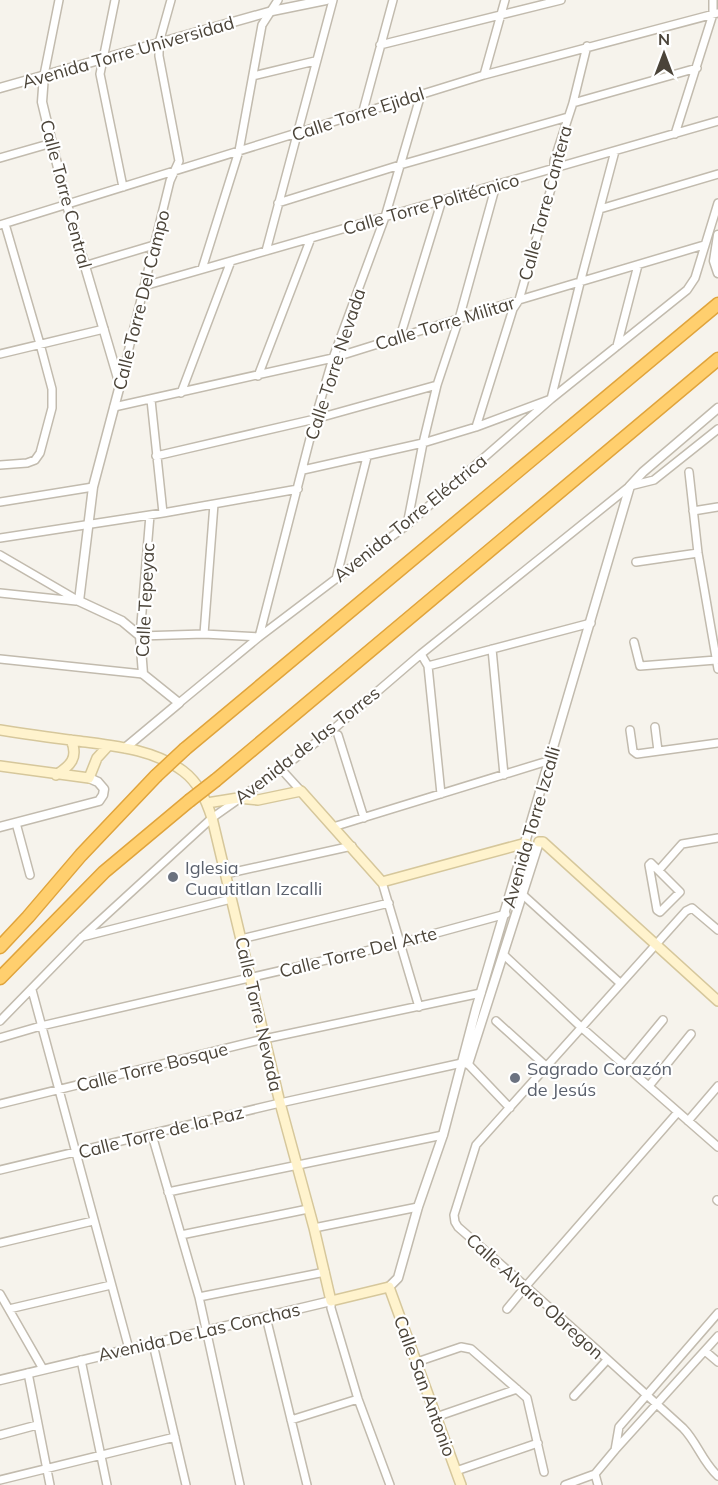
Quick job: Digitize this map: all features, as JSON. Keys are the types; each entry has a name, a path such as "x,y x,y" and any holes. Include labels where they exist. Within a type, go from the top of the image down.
{"highway":[{"path":"0,947 81,855 185,749 718,304"},
{"path":"0,978 104,872 718,359"}],"main road":[{"name":"Calle Torre Nevada","path":"0,730 125,748 159,757 184,772 197,785 212,818 264,1039 331,1301"},
{"path":"56,775 73,761 75,754 71,740"},
{"path":"0,766 89,778 97,758 108,746"},
{"path":"207,803 238,798 258,800 301,791 382,882 526,843"},
{"path":"539,842 543,842 718,1001"},
{"name":"Avenida De Las Conchas","path":"331,1301 393,1284"},
{"name":"Calle San Antonio","path":"393,1284 417,1362 461,1485"}],"street":[{"name":"Calle Torre Central","path":"59,0 44,75 42,102 67,205 120,384"},
{"path":"115,0 100,74 123,187"},
{"name":"Calle Torre Del Campo","path":"79,601 93,487 170,181 179,161 159,56 159,44 171,0"},
{"path":"202,269 239,151 262,25 278,0"},
{"name":"Avenida Torre Universidad","path":"0,88 272,12 326,0"},
{"path":"266,251 333,0"},
{"path":"363,111 393,0"},
{"path":"484,75 505,0"},
{"path":"381,45 561,0"},
{"path":"675,134 716,13 713,0"},
{"name":"Calle Torre Ejidal","path":"2,225 484,75 716,13"},
{"name":"Calle Torre Cantera","path":"476,428 513,309 519,300 554,178 554,161 573,104 587,46"},
{"path":"253,76 315,61"},
{"path":"573,104 697,68"},
{"name":"Calle Torre Nevada","path":"260,637 315,419 333,358 385,217 421,94"},
{"path":"278,203 568,117"},
{"name":"Calle Torre Politécnico","path":"144,286 718,121"},
{"path":"0,158 52,143"},
{"path":"303,470 366,457 476,428 551,399 615,151"},
{"path":"600,209 718,174"},
{"path":"407,525 437,385 459,319 496,185"},
{"path":"400,337 442,200"},
{"path":"704,245 718,203"},
{"path":"0,465 27,463 35,460 40,453 52,408 52,389 40,344 2,225"},
{"path":"718,235 714,261 718,273"},
{"path":"258,376 311,238"},
{"path":"84,266 154,245"},
{"name":"Calle Torre Militar","path":"114,407 333,358 704,245"},
{"name":"Avenida Torre Eléctrica","path":"125,748 260,637 407,525 551,399 692,285 704,245"},
{"path":"181,393 231,261"},
{"path":"617,346 638,265"},
{"path":"0,354 104,329"},
{"path":"156,456 315,419 437,385"},
{"path":"151,400 163,513"},
{"name":"Avenida Torre Izcalli","path":"393,1284 465,1063 481,993 630,486 643,472 718,408"},
{"path":"630,486 654,480 718,429"},
{"path":"336,579 366,457"},
{"path":"688,472 698,553 714,622 718,669"},
{"name":"Avenida de las Torres","path":"0,1018 32,990 81,938 212,818 336,727 421,654 630,486"},
{"path":"0,502 93,487"},
{"path":"0,538 298,489"},
{"path":"204,634 214,504"},
{"path":"693,511 718,507"},
{"name":"Calle Tepeyac","path":"150,515 140,636 143,674 179,703"},
{"path":"636,562 698,553"},
{"path":"0,555 79,601 122,621 140,636 204,634 260,637"},
{"path":"0,593 79,601"},
{"path":"428,666 591,623"},
{"path":"634,642 640,666 716,660"},
{"path":"492,649 504,775"},
{"path":"421,654 428,666 441,794"},
{"path":"0,659 143,674"},
{"path":"655,727 658,751"},
{"path":"630,730 634,753 718,743"},
{"path":"338,735 364,818"},
{"path":"333,826 551,760"},
{"path":"281,769 301,791"},
{"path":"0,827 99,801 104,789 98,782 89,778"},
{"path":"16,823 30,875"},
{"path":"659,870 682,844 718,838"},
{"path":"510,1108 465,1063 504,955 539,842"},
{"path":"225,874 352,846"},
{"path":"653,864 659,870 680,892 658,912 649,865 653,864"},
{"path":"382,882 419,1007"},
{"path":"522,894 620,983"},
{"path":"81,938 231,899"},
{"path":"241,939 389,903"},
{"name":"Calle Alvaro Obregon","path":"718,930 692,908 686,911 476,1145 454,1215 458,1227 686,1431 718,1476"},
{"name":"Calle Torre Del Arte","path":"0,1038 41,1026 400,943 506,914"},
{"path":"504,955 581,1027 718,1147"},
{"path":"32,990 74,1153 129,1349"},
{"name":"Calle Torre Bosque","path":"0,1104 264,1039 481,993"},
{"path":"625,1066 663,1020"},
{"path":"496,1022 546,1067"},
{"path":"649,1086 691,1034"},
{"name":"Calle Torre de la Paz","path":"0,1170 280,1103 465,1063"},
{"path":"688,1121 718,1086"},
{"path":"507,1309 678,1112"},
{"path":"152,1135 199,1297 240,1485"},
{"path":"168,1192 443,1135"},
{"path":"314,1228 418,1207"},
{"path":"181,1235 308,1209"},
{"path":"0,1243 93,1221"},
{"path":"199,1297 325,1272"},
{"path":"9,1309 111,1285"},
{"path":"0,1294 43,1369"},
{"path":"331,1301 331,1308 358,1399 390,1485"},
{"name":"Avenida De Las Conchas","path":"0,1380 331,1301"},
{"path":"615,1450 616,1433 619,1427 718,1314"},
{"path":"266,1317 307,1485"},
{"path":"565,1485 595,1474 718,1336"},
{"path":"153,1344 186,1485"},
{"path":"417,1362 467,1347 517,1389 530,1403 544,1472"},
{"path":"685,1351 696,1361"},
{"path":"705,1351 718,1362"},
{"path":"81,1360 107,1485"},
{"path":"574,1396 607,1360"},
{"path":"28,1373 50,1485"},
{"path":"436,1417 517,1389"},
{"path":"291,1420 358,1399"},
{"path":"0,1435 37,1425"},
{"path":"0,1480 175,1437"},
{"path":"456,1471 538,1443"},
{"path":"595,1474 598,1485"}],"place":[{"name":"Iglesia Cuautitlan Izcalli","path":"173,877"},
{"name":"Sagrado Corazón de Jesús","path":"515,1078"}]}
